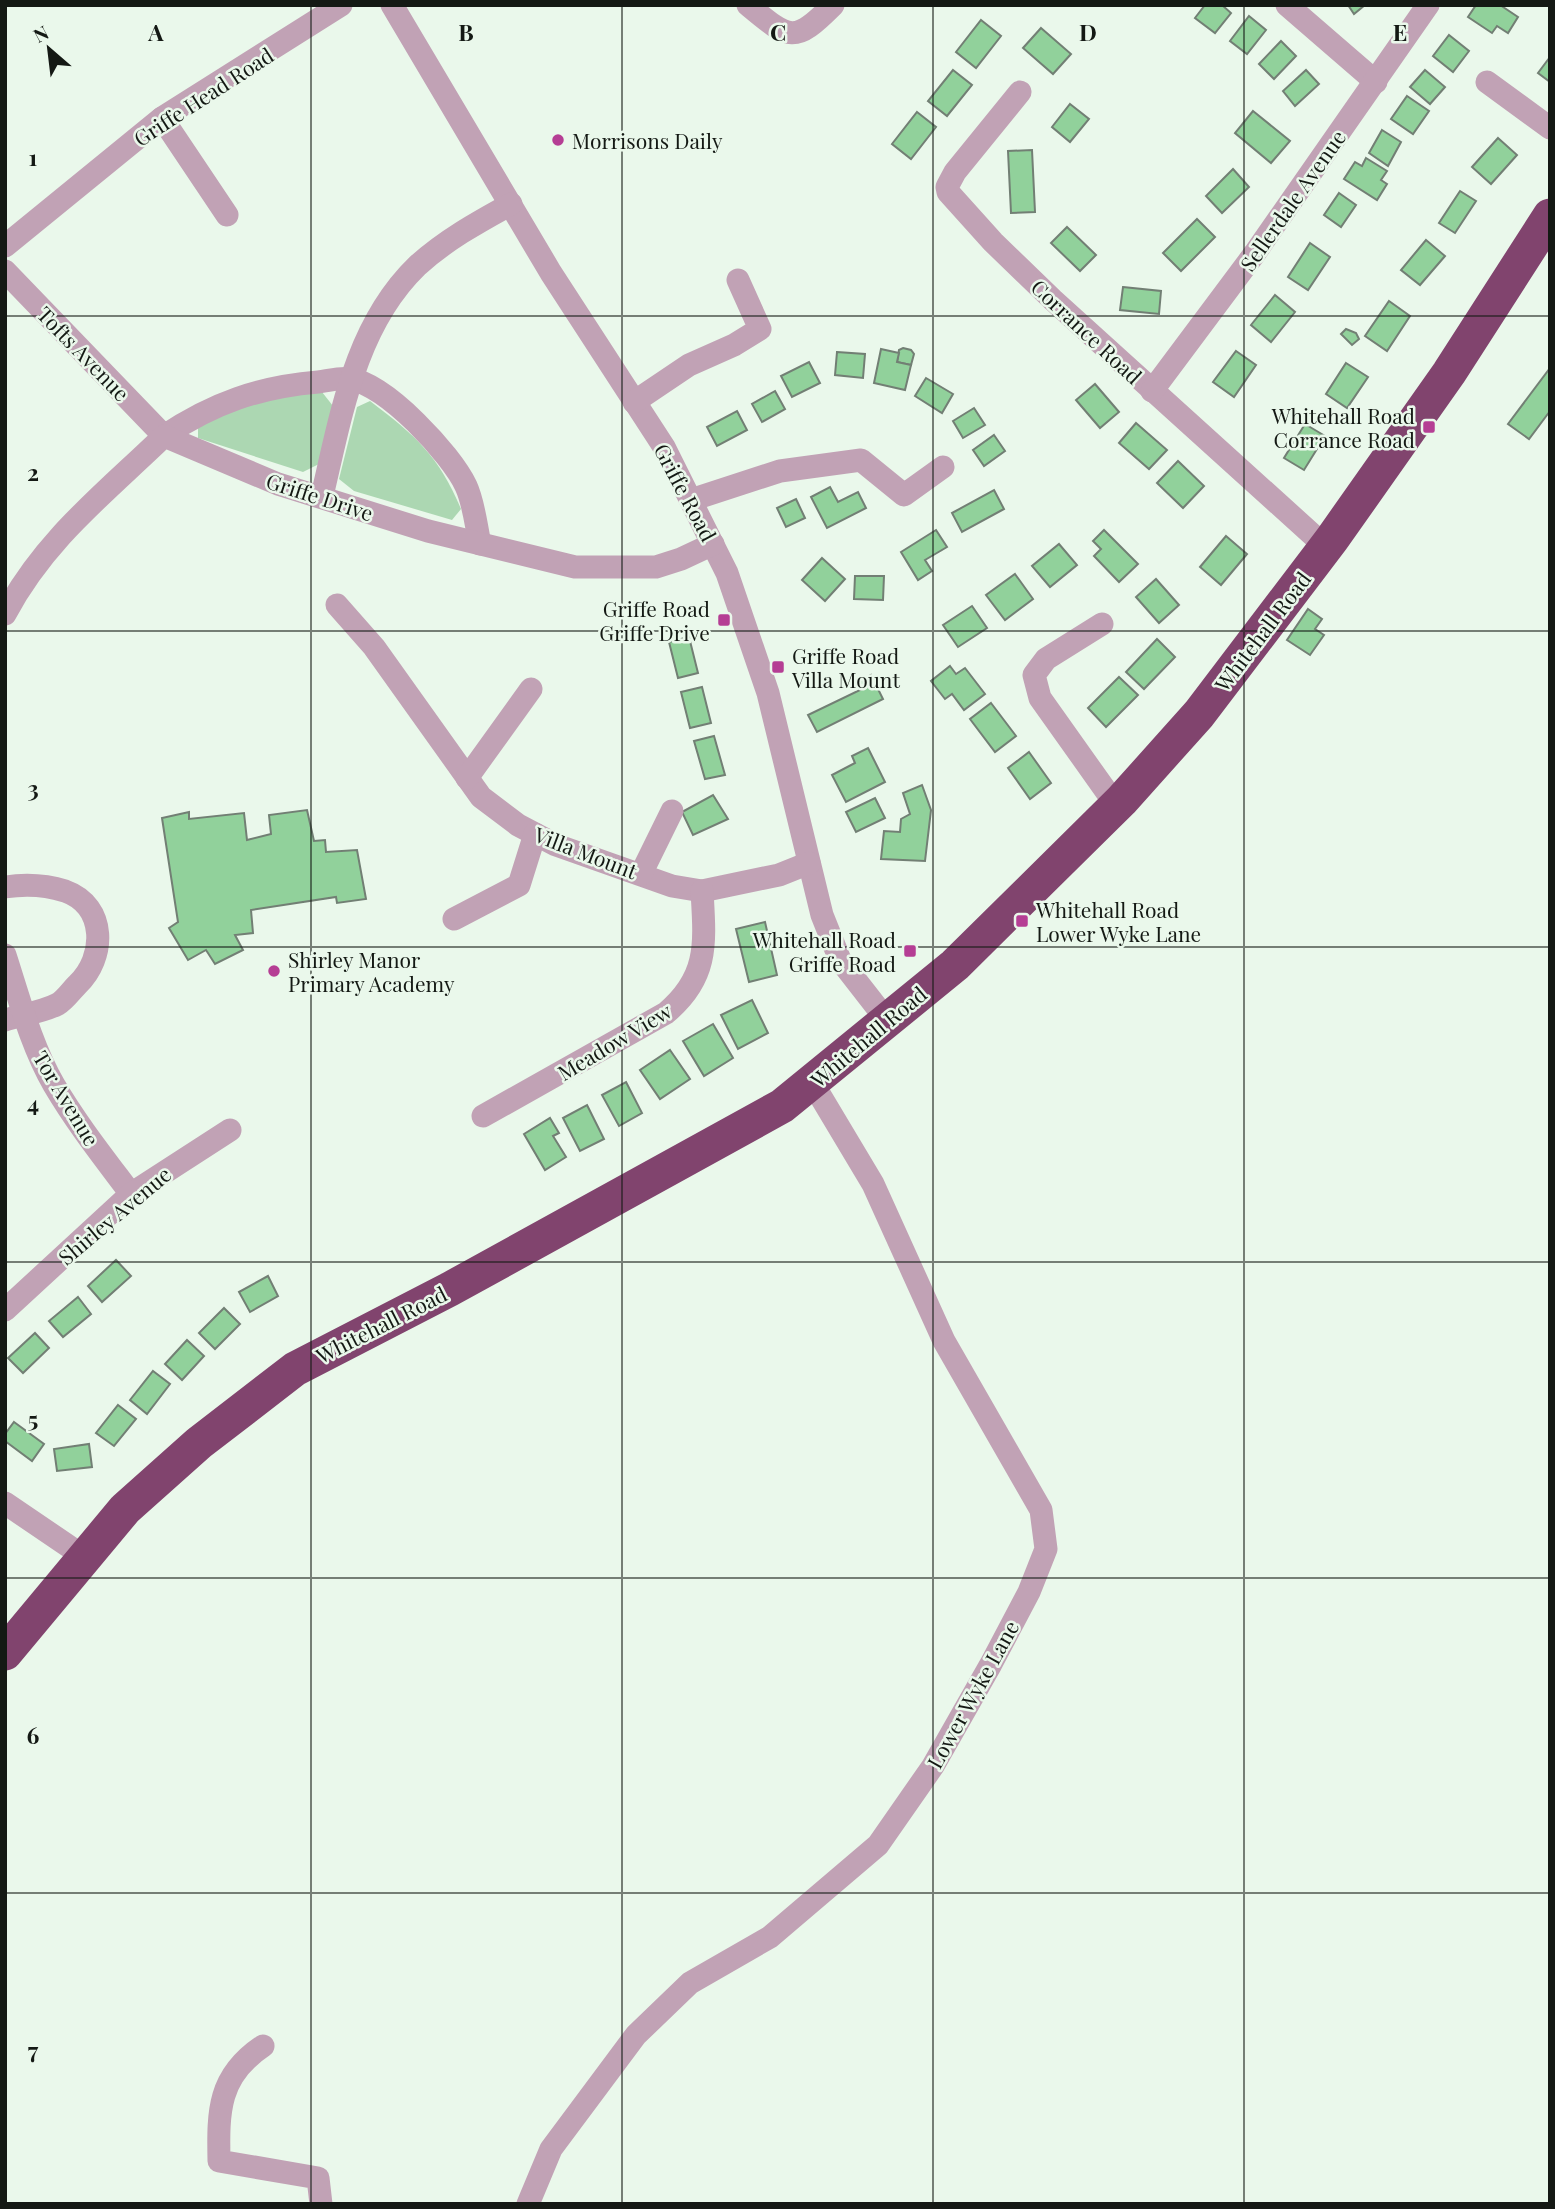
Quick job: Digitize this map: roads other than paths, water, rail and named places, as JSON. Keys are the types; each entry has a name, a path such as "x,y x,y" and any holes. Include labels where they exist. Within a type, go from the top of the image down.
{"highway":[{"name":"Whitehall Road","path":"5,1653 83,1556 125,1509 181,1460 295,1369 450,1289 782,1107 955,965 1116,805 1199,714 1326,547 1449,373 1550,216"}],"street":[{"name":"Griffe Head Road","path":"5,246 162,118 341,5"},
{"name":"Griffe Road","path":"392,5 558,284 664,447 713,544 737,596 768,693 822,915 840,960 886,1019"},
{"path":"748,5 778,28 793,33 808,29 833,5"},
{"path":"1287,5 1376,82"},
{"name":"Sellerdale Avenue","path":"1152,391 1376,82 1428,5"},
{"path":"1487,82 1550,128"},
{"name":"Corrance Road","path":"1020,92 955,172 947,187 948,192 993,242 1152,391 1326,547"},
{"path":"162,118 227,215"},
{"path":"322,496 350,379 376,320 416,267 472,225 511,204"},
{"name":"Tofts Avenue","path":"5,271 164,436"},
{"path":"634,402 689,365 734,345 760,329 738,279"},
{"path":"5,614 24,578 70,523 164,436 199,412 268,388 350,379 373,388 409,416 452,466 466,487 480,544"},
{"name":"Griffe Drive","path":"164,436 278,484 428,531 575,567 656,566 681,559 713,544"},
{"path":"691,500 780,471 861,460 904,495 943,467"},
{"name":"Villa Mount","path":"337,605 374,647 467,778 493,809 535,834 556,845 672,886 702,891 779,875 809,863"},
{"path":"1102,624 1046,659 1034,675 1040,698 1116,805"},
{"path":"467,778 531,689"},
{"path":"641,874 672,811"},
{"path":"454,919 519,885 535,834"},
{"path":"5,887 39,885 66,892 87,909 95,922 100,942 95,959 83,980 58,1004 15,1017"},
{"name":"Meadow View","path":"483,1116 666,1013 681,1001 697,978 701,965 705,934 702,891"},
{"name":"Tor Avenue","path":"5,955 15,1017 86,1136 131,1194"},
{"name":"Lower Wyke Lane","path":"528,2204 551,2149 636,2035 690,1983 770,1937 878,1844 933,1766 1029,1592 1046,1549 1041,1510 944,1341 873,1184 812,1082"},
{"name":"Shirley Avenue","path":"5,1310 131,1194 230,1130"},
{"path":"5,1503 83,1556"},
{"path":"263,2046 242,2060 218,2108 219,2161 317,2178 321,2204"}],"place":[{"name":"Morrisons Daily","path":"558,140"},
{"name":"Whitehall Road Corrance Road","path":"1429,427"},
{"name":"Griffe Road Griffe Drive","path":"724,620"},
{"name":"Griffe Road Villa Mount","path":"778,667"},
{"name":"Whitehall Road Lower Wyke Lane","path":"1022,921"},
{"name":"Whitehall Road Griffe Road","path":"910,951"},
{"name":"Shirley Manor Primary Academy","path":"274,971"}]}
